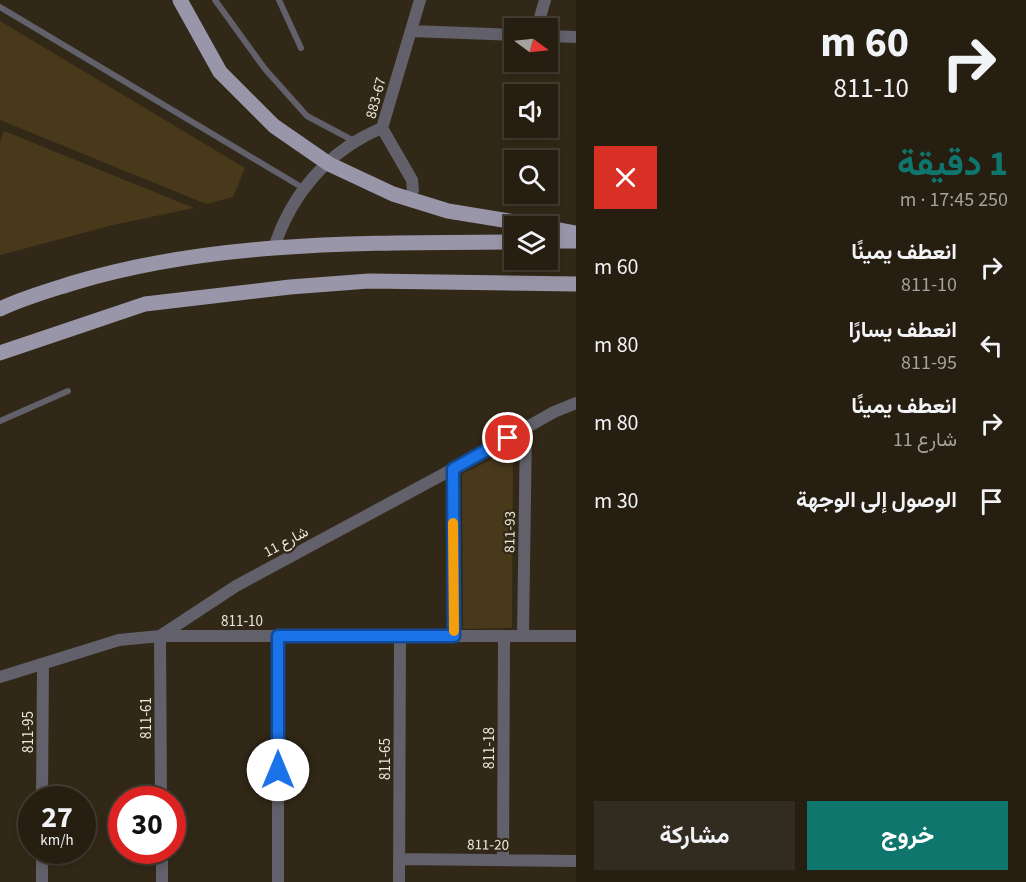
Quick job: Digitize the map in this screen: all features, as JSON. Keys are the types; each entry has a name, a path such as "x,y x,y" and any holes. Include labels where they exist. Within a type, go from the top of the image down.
{"main road":[{"path":"180,0 220,72 274,126 329,164 393,194 448,211 504,220"},
{"path":"558,230 576,233"},
{"path":"558,242 576,241"},
{"path":"0,309 20,299 104,274 196,255 274,248 504,242"},
{"path":"0,353 146,304 168,301 290,287 369,281 576,284"}],"street":[{"name":"883-67","path":"409,198 413,190 412,180 382,128 420,0"},
{"path":"540,18 545,0"},
{"path":"411,31 504,34"},
{"path":"558,36 576,37"},
{"path":"274,248 282,221 303,188 354,141 382,128"},
{"name":"شارع 11","path":"0,677 119,640 160,636 236,586 554,412 576,403"},
{"name":"811-93","path":"523,636 526,428"},
{"path":"453,469 454,636"},
{"name":"811-10","path":"160,636 576,636"},
{"name":"811-61","path":"160,636 162,786"},
{"path":"278,636 278,882"},
{"name":"811-65","path":"399,882 400,636"},
{"name":"811-18","path":"503,860 504,636"},
{"name":"811-95","path":"42,786 43,665"},
{"name":"811-20","path":"400,859 576,861"},
{"path":"42,864 42,882"},
{"path":"162,864 162,882"}],"lane":[{"path":"215,0 265,69 307,116 354,141"},
{"path":"279,0 302,48"},
{"path":"0,7 303,188"},
{"path":"0,421 68,391"}],"shaded area":[{"path":"0,21 245,168 233,197 206,204 0,120"},
{"path":"4,131 194,208 113,225 0,255 0,141"},
{"path":"513,449 512,628 463,629 462,474"}],"slow traffic":[{"path":"453,523 454,631"}],"route":[{"path":"278,770 278,636 454,636 453,469 508,438"}]}
